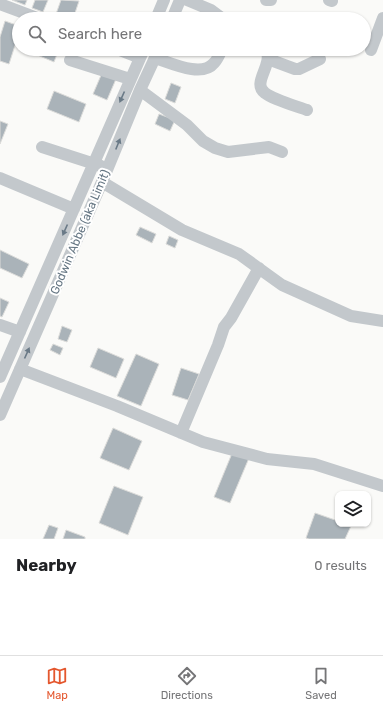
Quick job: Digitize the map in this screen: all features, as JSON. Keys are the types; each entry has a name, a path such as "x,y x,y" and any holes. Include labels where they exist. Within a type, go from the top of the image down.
{"street":[{"path":"159,12 164,0"},
{"path":"175,12 180,0"},
{"path":"187,0 214,12"},
{"path":"266,0 271,0"},
{"path":"0,4 21,12"},
{"path":"371,50 383,20"},
{"name":"Godwin Abbe (aka Limit)","path":"0,377 141,56"},
{"name":"Godwin Abbe (aka Limit)","path":"0,415 156,56"},
{"path":"162,56 197,71 206,70 214,64 218,56"},
{"path":"267,56 266,70 260,83 260,88 266,93 307,110"},
{"path":"271,56 295,69 320,59"},
{"path":"70,60 130,80"},
{"path":"140,90 187,125 203,141 215,148 228,152 269,147 282,152"},
{"path":"42,147 108,169"},
{"path":"0,178 74,209"},
{"path":"102,182 182,230 239,254 282,285 351,316 383,321"},
{"path":"182,434 224,327 231,318 259,268"},
{"path":"0,325 20,332"},
{"path":"20,369 117,406 203,442 267,459 314,464 383,486"}],"building":[{"path":"12,0 27,0 25,5"},
{"path":"35,0 48,0 43,12 32,8"},
{"path":"61,0 79,1 75,12 57,12"},
{"path":"5,21 12,24 12,55 9,64 0,61 0,37"},
{"path":"40,56 56,56 54,62"},
{"path":"102,73 116,79 107,100 93,94"},
{"path":"171,83 181,87 175,103 165,99"},
{"path":"54,91 86,104 79,122 47,109"},
{"path":"159,114 175,120 170,131 155,124"},
{"path":"0,121 8,124 0,144"},
{"path":"140,227 156,234 152,243 136,235"},
{"path":"169,236 178,240 175,248 166,244"},
{"path":"0,250 29,264 22,278 0,268"},
{"path":"0,298 9,302 2,317 0,316"},
{"path":"62,326 72,330 67,342 58,339"},
{"path":"53,344 63,348 60,355 50,350"},
{"path":"98,348 124,359 116,378 90,367"},
{"path":"136,354 159,364 141,406 117,396"},
{"path":"181,368 199,374 188,400 172,395"},
{"path":"113,428 142,441 129,470 100,458"},
{"path":"233,451 249,458 230,503 214,497"},
{"path":"114,486 143,497 128,535 99,523"},
{"path":"315,513 335,520 335,527 351,527 345,539 306,538"},
{"path":"49,525 58,528 54,539 43,539"},
{"path":"66,530 85,537 85,539 63,539"}]}
